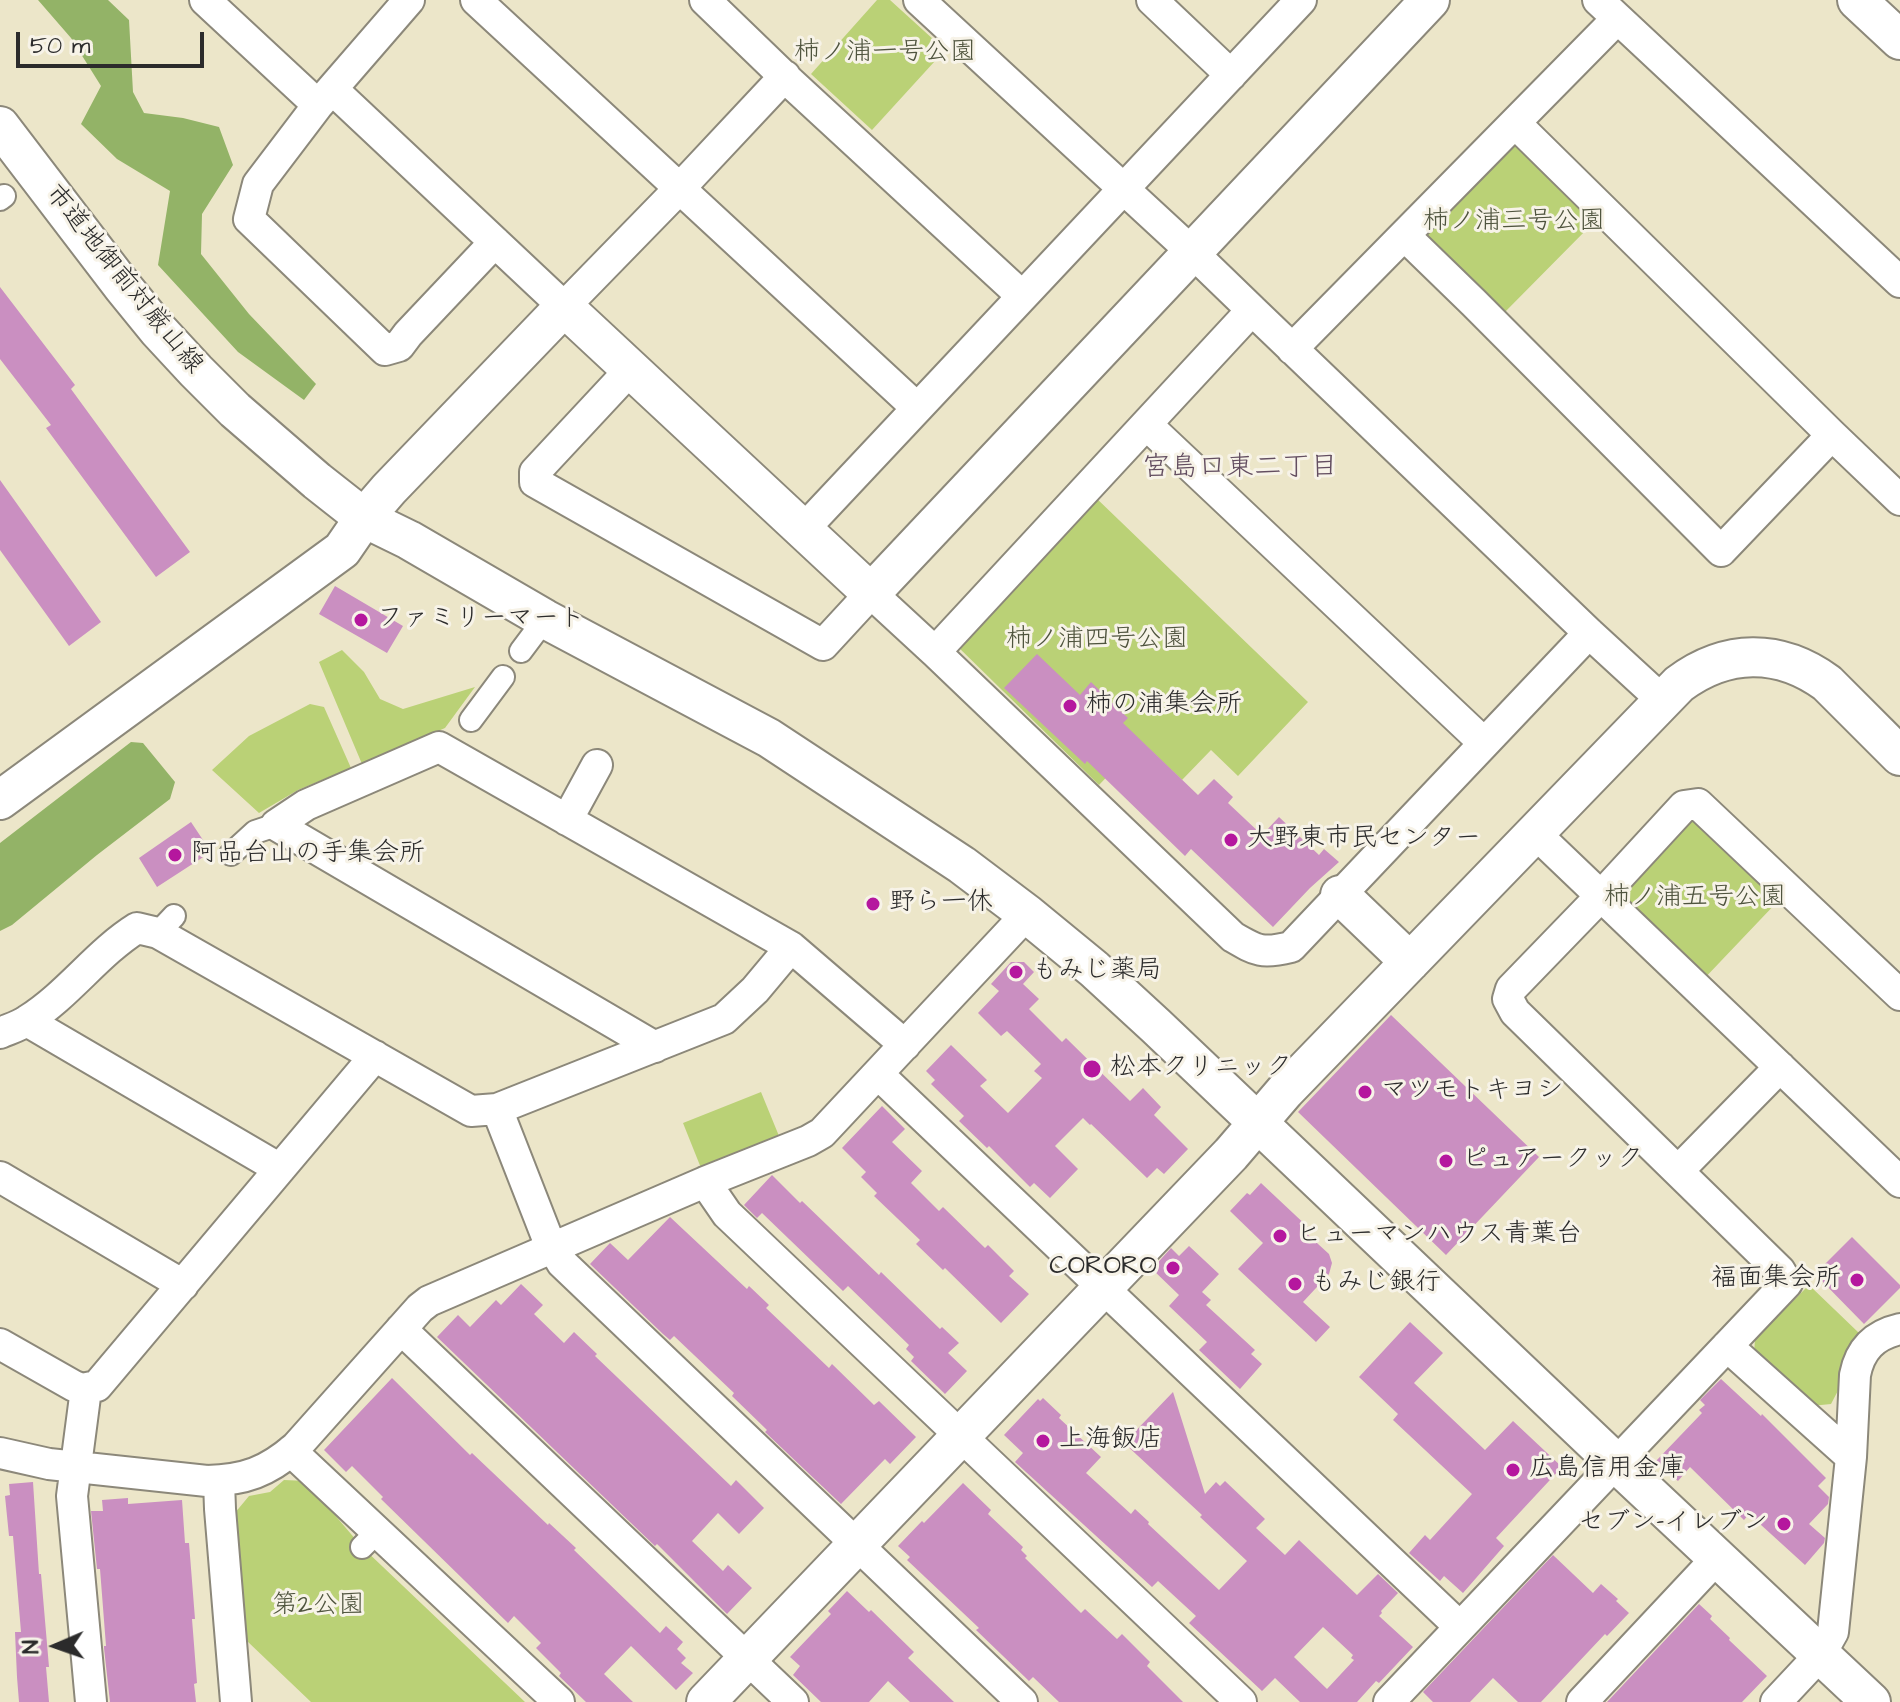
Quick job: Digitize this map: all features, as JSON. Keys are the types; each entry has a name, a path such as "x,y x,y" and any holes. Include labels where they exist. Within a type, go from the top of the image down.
{"street":[{"path":"205,0 325,97 495,242 935,652 1233,937 1254,949 1271,952 1291,947 1589,633"},
{"path":"409,0 325,97 258,184 249,219 385,350 399,346 495,242"},
{"path":"476,0 917,408"},
{"path":"705,0 1022,296"},
{"path":"919,0 1192,252 1662,700"},
{"path":"1152,0 1231,75"},
{"path":"803,530 1301,0"},
{"path":"631,369 535,472 535,482 823,645 1430,0"},
{"path":"1857,0 1900,40"},
{"path":"1292,349 1515,123 1608,9 1900,282"},
{"path":"0,800 144,710 342,550 389,489 785,76"},
{"path":"1515,123 1900,500"},
{"name":"市道地御前対厳山線","path":"0,126 158,330 235,410 317,481 364,518 769,738 951,857 1027,914 1125,997 1871,1702"},
{"path":"1405,236 1721,551 1832,435"},
{"path":"935,652 1252,310"},
{"path":"1147,425 1484,743"},
{"path":"521,651 545,619"},
{"path":"706,1702 1231,1154 1257,1122 1410,962 1662,700 1690,676 1713,664 1739,658 1766,657 1804,668 1827,683 1900,756"},
{"path":"231,854 257,825 456,735 503,677"},
{"path":"456,735 567,820 791,947 905,1045"},
{"path":"567,820 597,765"},
{"path":"1389,1702 1787,1283 1780,1271 1515,1012 1508,999 1511,989 1601,896 1627,876 1684,806 1698,804 1900,995"},
{"path":"257,825 655,1047"},
{"path":"1535,833 1900,1182"},
{"path":"1340,895 1410,962"},
{"path":"280,1169 14,1027 62,994 118,940 137,928 176,914 375,1056 471,1111 497,1109 724,1019 755,990 791,947"},
{"path":"0,1453 48,1464 219,1481 255,1474 277,1463 429,1301 815,1137 1027,914"},
{"path":"0,1344 74,1386 86,1389 97,1386 375,1056"},
{"path":"1678,1171 1780,1067"},
{"path":"878,1074 1460,1627"},
{"path":"497,1109 552,1247 568,1270 1022,1702"},
{"path":"0,1177 183,1285"},
{"path":"705,1182 727,1214 1241,1702"},
{"path":"401,1329 793,1702"},
{"path":"1776,1702 1820,1655 1833,1632 1857,1364 1862,1353 1878,1337 1900,1329"},
{"path":"1727,1346 1851,1457"},
{"path":"86,1389 72,1500 91,1702"},
{"path":"291,1451 370,1540 559,1702"},
{"path":"219,1481 236,1702"},
{"path":"1582,1702 1717,1558"}],"green space":[{"path":"38,0 108,0 129,20 133,92 144,113 219,127 233,165 202,214 201,254 249,314 316,384 304,400 238,352 158,265 170,191 117,159 81,124 101,86 71,38"},
{"name":"柿ノ浦一号公園","path":"877,0 890,0 945,50 872,130 811,74"},
{"name":"柿ノ浦三号公園","path":"1514,142 1594,222 1503,314 1422,234"},
{"name":"柿ノ浦四号公園","path":"1093,495 1308,702 1238,776 1211,750 1182,780 1141,741 1099,785 955,644"},
{"path":"342,650 364,672 380,699 403,709 475,687 445,728 362,764 319,662"},
{"path":"310,704 324,707 351,768 298,790 259,813 212,770 249,736"},
{"path":"131,742 143,743 175,782 170,799 12,925 0,931 0,843"},
{"name":"柿ノ浦五号公園","path":"1693,818 1779,900 1701,982 1615,900"},
{"path":"761,1092 779,1136 701,1168 683,1123"},
{"path":"1809,1285 1859,1333 1849,1354 1842,1383 1831,1404 1811,1406 1754,1354 1755,1339"},
{"name":"第2公園","path":"284,1480 306,1481 362,1547 525,1702 311,1702 247,1641 234,1514 249,1496 270,1492"}],"building":[{"path":"0,287 75,385 71,389 190,552 156,577 46,428 51,425 0,359"},
{"path":"0,480 101,622 69,646 0,550"},
{"path":"335,586 403,626 387,653 319,614"},
{"name":"大野東市民センター","path":"1037,654 1080,695 1091,682 1128,718 1123,723 1198,795 1214,779 1233,797 1228,803 1262,835 1279,817 1319,855 1324,849 1339,862 1273,927 1191,849 1185,856 1087,761 1085,764 1004,688"},
{"name":"阿品台山の手集会所","path":"191,822 211,852 157,887 139,858"},
{"path":"1011,962 1024,962 1034,972 1023,984 1039,999 1029,1009 1062,1042 1066,1038 1130,1101 1143,1088 1161,1107 1154,1115 1188,1149 1164,1174 1157,1168 1147,1178 1083,1118 1055,1146 1078,1169 1050,1198 1034,1183 1030,1187 989,1146 987,1148 959,1121 964,1116 931,1084 935,1080 926,1071 951,1045 987,1080 980,1086 1008,1113 1042,1078 1034,1071 1041,1064 1007,1031 1001,1036 978,1013 999,991 991,984"},
{"name":"ピュアークック","path":"1391,1015 1539,1157 1446,1255 1298,1112"},
{"path":"882,1106 905,1129 892,1142 922,1171 911,1183 939,1211 943,1207 985,1248 988,1245 1014,1271 1009,1276 1029,1294 1001,1323 916,1244 920,1240 874,1196 877,1193 861,1177 866,1172 842,1148"},
{"path":"772,1175 879,1275 881,1272 940,1329 942,1327 959,1343 948,1353 967,1371 945,1394 911,1361 914,1357 906,1349 909,1345 848,1286 843,1291 762,1213 757,1218 744,1205"},
{"path":"1261,1183 1310,1229 1306,1233 1329,1254 1332,1263 1329,1274 1303,1302 1330,1327 1316,1342 1238,1269 1263,1243 1230,1211"},
{"path":"670,1217 747,1289 749,1286 769,1305 766,1308 829,1368 832,1364 874,1405 879,1401 916,1437 890,1464 885,1459 841,1504 765,1432 767,1430 732,1396 734,1393 674,1336 670,1340 663,1334 590,1264 610,1243 628,1260"},
{"name":"福面集会所","path":"1852,1237 1900,1285 1864,1324 1815,1274"},
{"path":"1189,1246 1219,1274 1202,1292 1211,1300 1206,1305 1255,1350 1251,1354 1262,1364 1240,1389 1199,1350 1207,1342 1169,1306 1179,1295 1152,1269 1171,1248 1179,1256"},
{"path":"521,1284 543,1305 534,1314 564,1343 574,1332 597,1354 595,1356 731,1486 736,1480 764,1508 739,1534 718,1513 692,1541 723,1571 728,1565 752,1588 727,1614 437,1337 458,1315 470,1327 496,1300 501,1305"},
{"path":"1410,1322 1443,1353 1414,1383 1485,1450 1513,1421 1562,1467 1496,1538 1504,1546 1463,1593 1444,1576 1440,1581 1409,1553 1425,1535 1430,1540 1472,1494 1393,1420 1398,1414 1359,1377"},
{"path":"392,1378 470,1455 472,1453 576,1548 574,1550 660,1633 666,1626 683,1642 677,1649 686,1658 681,1663 693,1673 676,1690 631,1646 604,1674 633,1702 586,1702 559,1676 561,1673 536,1648 541,1643 514,1616 508,1623 381,1499 383,1497 352,1466 346,1472 324,1450"},
{"path":"1721,1379 1762,1414 1826,1478 1818,1486 1829,1497 1828,1504 1809,1524 1825,1538 1824,1543 1805,1565 1749,1514 1744,1520 1690,1467 1678,1481 1656,1461 1702,1413 1699,1410 1705,1405 1700,1400"},
{"path":"1173,1392 1205,1494 1216,1482 1220,1486 1225,1481 1265,1519 1256,1528 1285,1555 1299,1540 1357,1595 1378,1574 1398,1593 1379,1616 1413,1647 1357,1702 1300,1702 1275,1678 1262,1691 1189,1623 1196,1616 1158,1581 1152,1587 1015,1462 1023,1453 1004,1435 1038,1399 1043,1398 1061,1415 1059,1418 1101,1457 1086,1473 1131,1514 1135,1509 1219,1590 1247,1561 1124,1443","holes":["1323,1627 1353,1655 1351,1658 1354,1660 1327,1689 1294,1657"]},
{"path":"33,1482 49,1667 46,1667 49,1702 19,1702 17,1677 15,1632 21,1632 13,1536 9,1536 5,1496 10,1495 9,1484"},
{"path":"963,1483 991,1510 988,1514 1023,1547 1021,1550 1027,1556 1025,1558 1081,1613 1085,1609 1117,1639 1122,1634 1150,1662 1147,1666 1183,1702 1059,1702 1033,1677 1029,1681 976,1630 979,1628 907,1560 910,1557 898,1546"},
{"path":"128,1498 128,1504 182,1500 195,1619 192,1619 196,1702 110,1702 100,1569 97,1569 91,1511 103,1511 102,1500"},
{"path":"1553,1555 1593,1593 1601,1584 1629,1613 1541,1702 1518,1702 1493,1678 1470,1702 1433,1702 1423,1692"},
{"path":"847,1591 914,1652 908,1658 954,1702 910,1702 888,1681 869,1702 821,1702 793,1675 800,1666 790,1657 831,1614 828,1611"},
{"path":"1699,1604 1729,1640 1767,1676 1742,1702 1607,1702"}],"place":[{"name":"ファミリーマート","path":"361,620"},
{"name":"柿の浦集会所","path":"1070,706"},
{"name":"大野東市民センター","path":"1231,840"},
{"name":"阿品台山の手集会所","path":"175,855"},
{"name":"野ら一休","path":"873,904"},
{"name":"もみじ薬局","path":"1016,972"},
{"name":"松本クリニック","path":"1092,1069"},
{"name":"マツモトキヨシ","path":"1365,1092"},
{"name":"ピュアークック","path":"1446,1161"},
{"name":"ヒューマンハウス青葉台","path":"1280,1236"},
{"name":"CORORO","path":"1173,1268"},
{"name":"福面集会所","path":"1857,1280"},
{"name":"もみじ銀行","path":"1295,1284"},
{"name":"上海飯店","path":"1043,1441"},
{"name":"広島信用金庫","path":"1513,1470"},
{"name":"セブン-イレブン","path":"1784,1524"}],"district":[{"name":"宮島口東二丁目","path":"1240,469"}]}
